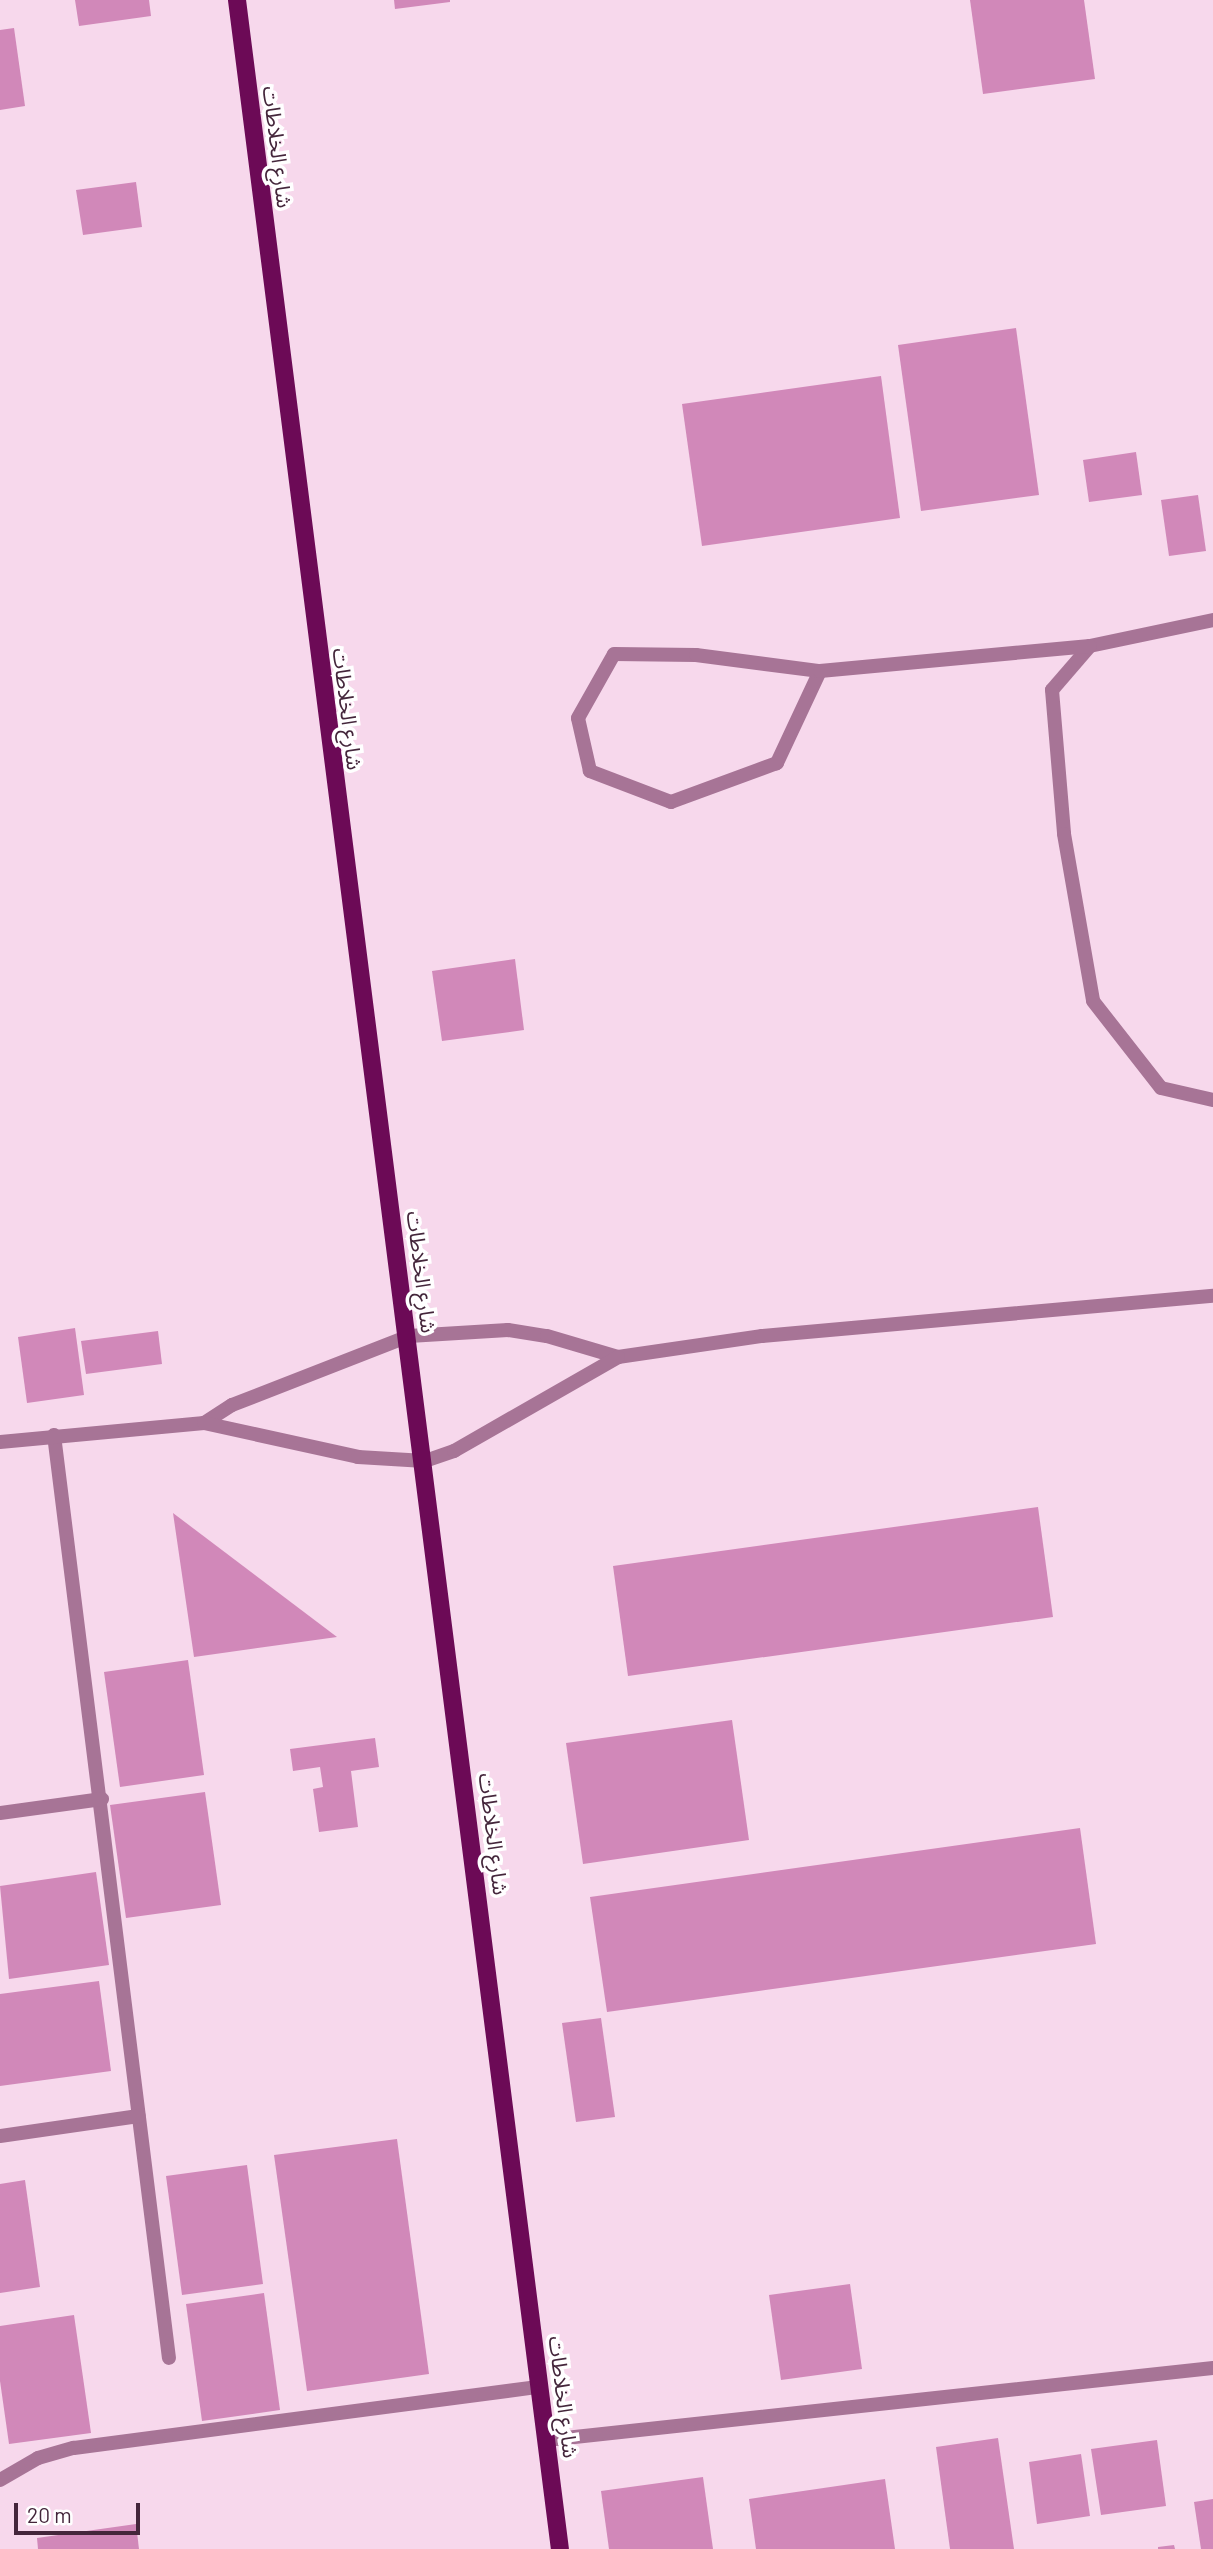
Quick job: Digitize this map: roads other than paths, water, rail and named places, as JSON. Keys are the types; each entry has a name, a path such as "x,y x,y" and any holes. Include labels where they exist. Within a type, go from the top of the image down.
{"main road":[{"name":"شارع الخلاطات","path":"237,0 408,1336 411,1384 425,1461 560,2549"}],"street":[{"path":"820,671 777,762 671,803 590,771 578,718 614,654 696,655 820,671 1090,646 1213,620"},
{"path":"1090,646 1052,690 1064,834 1093,1001 1161,1088 1213,1100"},
{"path":"0,1442 204,1423 358,1457 425,1461 454,1451 618,1357 762,1336 1213,1296"},
{"path":"204,1423 232,1405 408,1336 508,1330 547,1336 618,1357"},
{"path":"54,1435 102,1799 169,2358"},
{"path":"0,1813 102,1799"},
{"path":"0,2136 139,2116"},
{"path":"547,2440 1213,2368"},
{"path":"0,2480 38,2458 74,2448 540,2387"}]}
